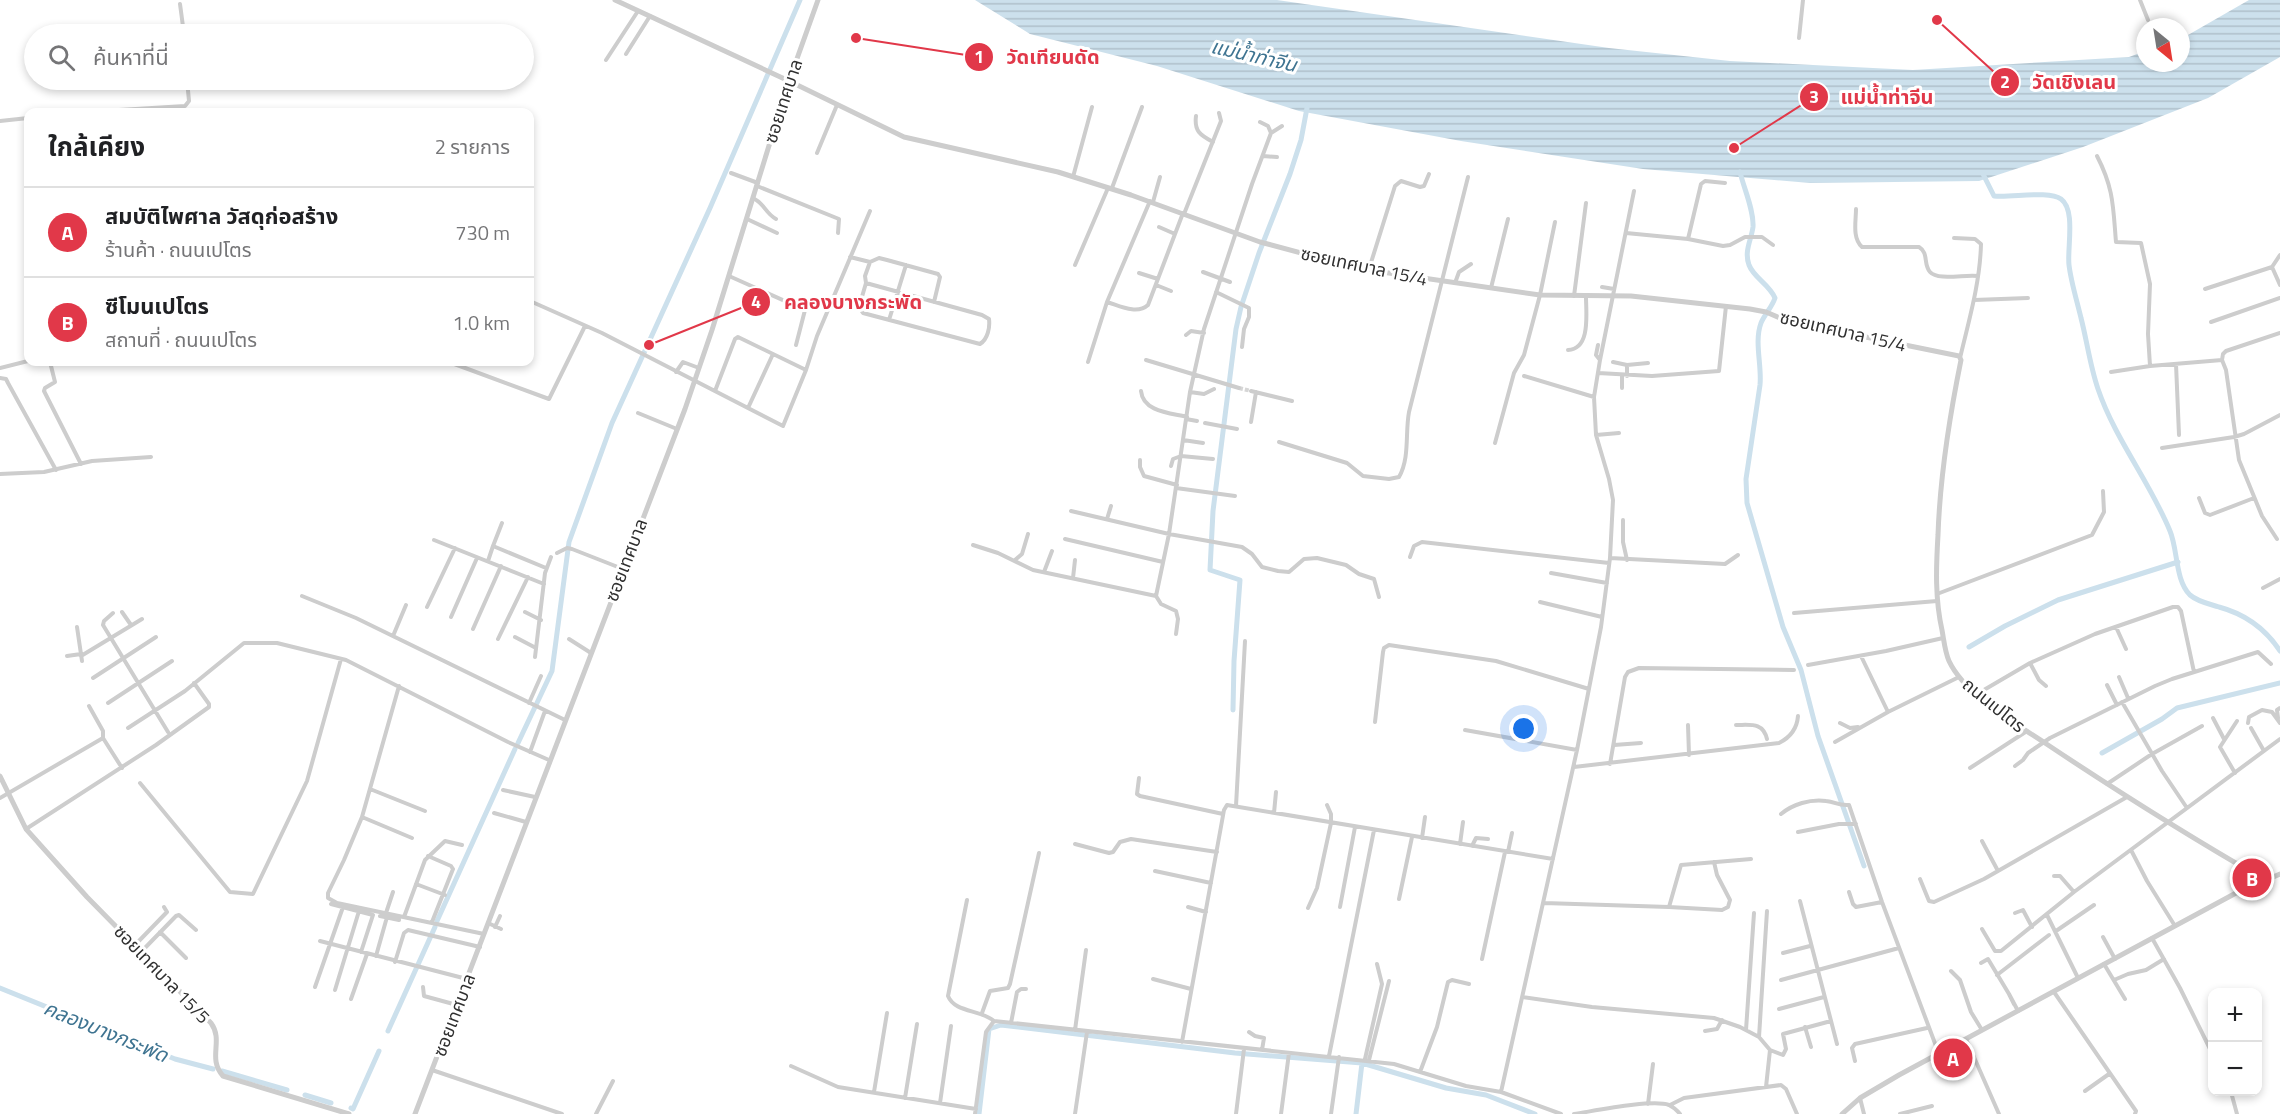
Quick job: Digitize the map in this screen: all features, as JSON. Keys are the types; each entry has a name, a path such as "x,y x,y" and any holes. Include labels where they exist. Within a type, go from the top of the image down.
{"street":[{"name":"ซอยเทศบาล 15/4","path":"615,0 914,141 1073,177 1271,245 1368,270 1455,284 1540,295 1586,297 1613,292 1766,312 1787,321 1960,358"},
{"name":"ซอยเทศบาล","path":"415,1114 677,429 729,276 789,81 818,0"},
{"path":"1799,38 1803,0"},
{"path":"2140,0 2147,18"},
{"path":"180,4 183,24"},
{"path":"606,60 638,10"},
{"path":"626,54 650,16"},
{"path":"152,108 185,106 189,101 188,90"},
{"path":"817,153 837,105"},
{"path":"1073,177 1092,107"},
{"path":"1075,265 1110,188 1142,107"},
{"path":"1107,302 1131,309 1144,309 1148,305 1221,121 1219,113"},
{"path":"1196,116 1195,126 1199,134 1213,142"},
{"path":"0,121 24,118"},
{"path":"1260,122 1268,126 1271,133"},
{"path":"1176,634 1178,619 1176,611 1161,604 1156,596 1169,534 1193,374 1216,292 1271,133 1281,126"},
{"path":"1263,156 1277,157"},
{"path":"2097,156 2108,178 2112,193 2116,243 2141,243 2150,284 2148,334 2150,366"},
{"path":"731,174 839,219 838,233"},
{"path":"1368,270 1395,186 1401,181 1420,187 1424,186 1430,174"},
{"path":"1088,362 1107,302 1160,177"},
{"path":"1279,442 1347,463 1363,476 1389,479 1399,477 1404,466 1409,412 1468,177"},
{"path":"1688,239 1701,184 1705,181 1725,183"},
{"path":"1501,1092 1578,750 1602,617 1613,518 1612,490 1596,435 1594,397 1634,191"},
{"path":"753,198 762,203 767,214 776,219"},
{"path":"1574,296 1586,203"},
{"path":"1856,209 1855,236 1857,243 1862,246 1919,246 1926,254 1928,270 1932,274 1939,277 1965,274 1978,276"},
{"path":"534,303 645,355 783,426 817,336 870,211"},
{"path":"747,219 777,233"},
{"path":"1491,288 1508,219"},
{"path":"1495,443 1514,373 1524,355 1540,295 1555,222"},
{"path":"1159,227 1175,234"},
{"path":"1626,233 1688,239 1727,246 1745,237 1762,237 1773,245"},
{"path":"1954,238 1979,240 1981,244 1974,300 1960,358"},
{"path":"2205,289 2272,267 2280,255"},
{"path":"850,257 870,262 879,258 939,275 934,302"},
{"path":"866,283 982,315 989,319 986,339 980,344 861,311 859,307 870,262"},
{"path":"1455,284 1459,272 1471,264"},
{"path":"889,320 906,265"},
{"path":"2272,267 2280,285"},
{"path":"1203,272 1230,282"},
{"path":"1139,273 1158,279"},
{"path":"729,276 805,310 796,345"},
{"path":"1156,285 1171,291"},
{"path":"1602,286 1613,292"},
{"path":"1216,292 1245,304 1249,308 1250,317 1244,329 1242,347"},
{"path":"1568,350 1581,345 1586,327 1586,297"},
{"path":"1974,300 2028,298"},
{"path":"2211,322 2280,298"},
{"path":"1598,373 1652,376 1719,371 1726,306"},
{"path":"460,366 549,399 585,326"},
{"path":"1186,334 1191,331 1204,333"},
{"path":"2277,539 2262,516 2239,460 2226,370 2222,360 2226,351 2280,333"},
{"path":"715,391 737,338 742,338 806,370"},
{"path":"1598,345 1596,355 1600,360"},
{"path":"748,408 773,354"},
{"name":"ถนนเปโตร","path":"1960,358 1941,476 1937,601 1949,661 1959,677 1977,694 2027,731 2167,824 2265,880"},
{"path":"1146,360 1237,387"},
{"path":"2111,372 2222,360"},
{"path":"676,372 683,362 699,368"},
{"path":"1613,362 1627,365 1648,363"},
{"path":"0,368 24,363"},
{"path":"2176,364 2179,435"},
{"path":"1622,388 1627,365"},
{"path":"51,366 55,382 44,390 81,464"},
{"path":"1524,375 1594,397"},
{"path":"0,378 8,382 56,470"},
{"path":"1190,392 1204,394 1214,389"},
{"path":"1251,422 1253,391 1292,401"},
{"path":"1141,392 1144,401 1154,409 1197,421"},
{"path":"638,413 677,429"},
{"path":"2162,448 2234,437 2280,415"},
{"path":"1205,423 1237,429"},
{"path":"1596,435 1619,433"},
{"path":"1183,440 1203,443"},
{"path":"1172,466 1173,459 1181,456 1213,459"},
{"path":"0,474 56,470 81,464 151,457"},
{"path":"1140,460 1144,476 1176,486 1235,496"},
{"path":"1937,594 2092,536 2104,512 2103,490"},
{"path":"2199,498 2205,513 2210,515 2254,498"},
{"path":"1107,519 1111,506"},
{"path":"1071,511 1169,534 1242,547 1252,554 1262,567 1278,571 1289,572 1298,562 1310,558 1346,566 1374,579 1379,597"},
{"path":"1623,520 1623,542 1627,560"},
{"path":"488,561 502,523"},
{"path":"1015,560 1022,554 1028,534"},
{"path":"1065,539 1163,562"},
{"path":"434,540 544,584"},
{"path":"1410,557 1414,546 1422,542 1609,560 1725,564 1738,555"},
{"path":"973,544 1015,560 1026,568 1156,596"},
{"path":"494,546 546,568"},
{"path":"427,607 455,548"},
{"path":"557,553 570,549 622,568"},
{"path":"1044,572 1052,551"},
{"path":"535,657 546,568 551,557"},
{"path":"451,617 477,558"},
{"path":"1073,578 1075,560"},
{"path":"473,629 501,566"},
{"path":"1551,573 1606,583"},
{"path":"498,639 528,577"},
{"path":"2263,588 2280,579"},
{"path":"302,596 393,636 565,720"},
{"path":"1794,613 1937,601"},
{"path":"1540,602 1602,617"},
{"path":"393,636 406,606"},
{"path":"1977,694 2030,663 2116,627 2173,607 2178,607 2181,611 2194,672"},
{"path":"122,612 131,625"},
{"path":"525,612 541,620"},
{"path":"113,613 103,624 168,732"},
{"path":"67,657 81,655 142,619"},
{"path":"77,627 82,661"},
{"path":"2116,627 2126,649"},
{"path":"93,678 156,637"},
{"path":"514,637 536,648"},
{"path":"1808,665 1943,638"},
{"path":"569,639 591,652"},
{"path":"1236,806 1245,641"},
{"path":"128,728 194,683 244,643 277,643 341,659 549,760"},
{"path":"1375,722 1383,652 1384,648 1389,645 1496,661 1589,689"},
{"path":"2015,766 2044,742 2172,678 2258,652 2271,664"},
{"path":"1861,656 1888,712"},
{"path":"140,783 230,892 253,894 307,781 341,659"},
{"path":"108,703 172,661"},
{"path":"2030,663 2041,683 2046,686"},
{"path":"1610,765 1624,677 1633,670 1639,668 1794,669"},
{"path":"529,703 541,676"},
{"path":"1835,742 1888,712 1959,677"},
{"path":"2119,677 2128,699"},
{"path":"26,829 122,768 209,707 210,704 194,683"},
{"path":"2107,685 2117,705"},
{"path":"399,686 362,817 328,893 328,898 337,903 399,920"},
{"path":"2122,702 2187,808"},
{"path":"89,706 103,731 103,738 122,768"},
{"path":"2279,721 2277,710 2280,708"},
{"path":"530,752 545,711"},
{"path":"2264,752 2249,725 2249,717 2262,711 2272,712 2279,721"},
{"path":"1574,767 1689,755 1768,742 1779,743 1790,736 1798,725 1798,716"},
{"path":"2213,718 2224,739"},
{"path":"2235,773 2221,752 2220,745 2237,721"},
{"path":"1840,723 1850,728 1859,728"},
{"path":"1688,725 1689,755"},
{"path":"1736,725 1760,726 1764,729 1768,742"},
{"path":"2107,784 2152,754 2202,726"},
{"path":"1465,730 1578,750"},
{"path":"1970,768 2027,731"},
{"path":"0,798 103,738"},
{"path":"1982,929 1995,951 1999,952 2074,892 2280,740"},
{"path":"1614,745 1641,742"},
{"name":"ซอยเทศบาล 15/5","path":"0,776 26,829 87,897 215,1029 217,1035 215,1066 224,1077 349,1114"},
{"path":"1139,778 1137,794 1140,796 1223,814"},
{"path":"370,789 425,811"},
{"path":"503,790 535,797"},
{"path":"1274,813 1276,792"},
{"path":"1920,879 1929,901 1934,902 1998,871 2127,796"},
{"path":"1781,814 1796,804 1825,801 1839,806 1849,805 1927,1028 1939,1053"},
{"path":"1182,1042 1223,814 1228,805 1553,860"},
{"path":"1308,909 1317,888 1331,823 1332,814 1327,805"},
{"path":"494,813 526,822"},
{"path":"362,817 412,838"},
{"path":"1422,838 1425,817"},
{"path":"1460,844 1463,822"},
{"path":"1798,832 1846,823 1854,824"},
{"path":"1340,907 1355,827"},
{"path":"1329,1056 1374,830"},
{"path":"1482,958 1512,833"},
{"path":"1399,899 1412,837"},
{"path":"1472,846 1476,838 1488,839"},
{"path":"1075,843 1109,853 1113,852 1120,842 1131,839 1217,852"},
{"path":"1982,840 1998,871"},
{"path":"404,917 428,856 445,841 462,845"},
{"path":"2131,850 2175,926"},
{"path":"982,1013 990,991 1008,988 1010,984 1039,853"},
{"path":"428,856 453,869 445,895 432,922"},
{"path":"1669,907 1681,865 1751,859"},
{"path":"1544,903 1722,910 1728,907 1730,900 1717,875 1714,862"},
{"path":"2244,868 2247,888"},
{"path":"1155,871 1211,883"},
{"path":"1842,1114 1860,1098 1939,1053 2247,888 2280,874"},
{"path":"2054,876 2060,876 2074,892"},
{"path":"416,884 445,895"},
{"path":"376,956 393,892"},
{"path":"1848,892 1854,906 1882,902"},
{"path":"967,900 948,996 955,1007 982,1013 994,1021 1075,1030 1087,1035 1182,1042 1288,1054 1329,1056 1339,1059 1367,1059 1394,1064 1466,1086 1501,1092 1561,1114"},
{"path":"1800,901 1837,1044"},
{"path":"330,904 373,915 361,952"},
{"path":"2056,931 2094,905"},
{"path":"135,945 167,913 164,907"},
{"path":"315,987 343,907"},
{"path":"1188,907 1206,912"},
{"path":"2015,913 2023,910 2032,927"},
{"path":"335,990 359,911"},
{"path":"1759,1037 1767,911"},
{"path":"1746,1030 1754,914"},
{"path":"141,952 179,915 196,930"},
{"path":"2047,915 2079,978"},
{"path":"380,916 404,917 484,934"},
{"path":"495,927 500,916"},
{"path":"488,923 501,929"},
{"path":"396,962 405,931 480,947"},
{"path":"160,932 186,958"},
{"path":"1997,975 2049,935"},
{"path":"2103,938 2115,959"},
{"path":"2152,938 2208,1045"},
{"path":"320,941 468,979"},
{"path":"1783,953 1810,946"},
{"path":"1781,980 1899,948"},
{"path":"1075,1030 1086,950"},
{"path":"351,999 367,954"},
{"path":"1981,963 1988,959 2018,1011"},
{"path":"2114,980 2146,970 2164,959"},
{"path":"1367,1059 1382,984 1377,964"},
{"path":"2104,964 2125,999"},
{"path":"1951,970 1960,980 1971,1012 1982,1030"},
{"path":"1153,979 1191,989"},
{"path":"1420,1072 1437,1027 1448,982 1452,980 1469,984"},
{"path":"1367,1059 1389,981"},
{"path":"423,987 424,996 458,1005"},
{"path":"1011,1023 1017,992 1026,989"},
{"path":"2054,992 2136,1111 2135,1114"},
{"path":"1522,997 1592,1007 1722,1020 1759,1037 1770,1050 1783,1055 1786,1049 1783,1034 1831,1021"},
{"path":"1779,1009 1824,997"},
{"path":"874,1092 887,1013"},
{"path":"1705,1031 1717,1029 1722,1020"},
{"path":"791,1066 838,1087 940,1103 976,1112 986,1032 994,1021"},
{"path":"905,1098 917,1024"},
{"path":"940,1103 951,1026"},
{"path":"1805,1027 1811,1047"},
{"path":"1855,1061 1852,1048 1854,1044 1927,1028"},
{"path":"1249,1032 1264,1038 1262,1050"},
{"path":"1075,1114 1087,1035"},
{"path":"1966,1039 1999,1114"},
{"path":"1236,1114 1244,1049"},
{"path":"1766,1087 1770,1050"},
{"path":"1281,1114 1288,1054"},
{"path":"1331,1114 1339,1059"},
{"path":"1647,1104 1653,1064"},
{"path":"432,1070 562,1114"},
{"path":"2085,1091 2109,1074"},
{"path":"596,1114 613,1081"},
{"path":"1574,1114 1647,1104 1670,1105 1684,1098 1784,1086 1797,1114"},
{"path":"2232,1096 2237,1114"},
{"path":"1860,1098 1864,1114"},
{"path":"1670,1105 1680,1114"},
{"path":"1900,1114 1932,1106"}],"water":[{"path":"975,0 1277,0 1609,48 1730,61 1913,70 2129,57 2136,54 2136,72 2190,72 2190,34 2249,0 2280,0 2280,57 2208,98 2083,147 1979,181 1810,183 1643,169 1461,141 1299,111 1157,66 1030,34"}],"waterway":[{"name":"คลองบางกระพัด","path":"536,705 552,671 569,542 612,423 710,208 800,0"},
{"path":"1233,710 1240,580 1210,570 1213,511 1236,329 1241,307 1290,174 1301,140 1307,108"},
{"path":"1740,172 1753,220 1748,251 1749,265 1775,298 1759,330 1760,385 1746,479 1747,503 1783,627 1801,670 1818,736 1864,866"},
{"path":"1983,174 1994,196 2048,195 2055,196 2066,204 2070,220 2070,271 2095,380 2105,407 2170,531 2179,573 2185,589 2197,599 2228,610 2254,623 2268,635 2280,651"},
{"path":"1969,647 2058,600 2178,562"},
{"path":"2102,753 2177,708 2280,683"},
{"name":"คลองบางกระพัด","path":"518,743 535,707"},
{"name":"คลองบางกระพัด","path":"437,921 515,749"},
{"name":"คลองบางกระพัด","path":"388,1031 435,927"},
{"name":"คลองบางกระพัด","path":"0,988 175,1059 213,1069"},
{"path":"979,1114 989,1029 1001,1025 1235,1053 1362,1063 1446,1088 1486,1095 1535,1114"},
{"name":"คลองบางกระพัด","path":"351,1108 353,1109 379,1051"},
{"path":"1356,1114 1362,1063"},
{"name":"คลองบางกระพัด","path":"222,1071 287,1090"},
{"name":"คลองบางกระพัด","path":"305,1095 331,1103"}],"tunnel":[{"path":"1239,388 1251,391"}],"place":[{"name":"วัดเชิงเลน","path":"1937,20"},
{"name":"วัดเทียนดัด","path":"856,38"},
{"name":"แม่น้ำท่าจีน","path":"1734,148"},
{"name":"คลองบางกระพัด","path":"649,345"},
{"name":"ซีโมนเปโตร","path":"2252,878"},
{"name":"สมบัติไพศาล วัสดุก่อสร้าง","path":"1953,1058"}]}
